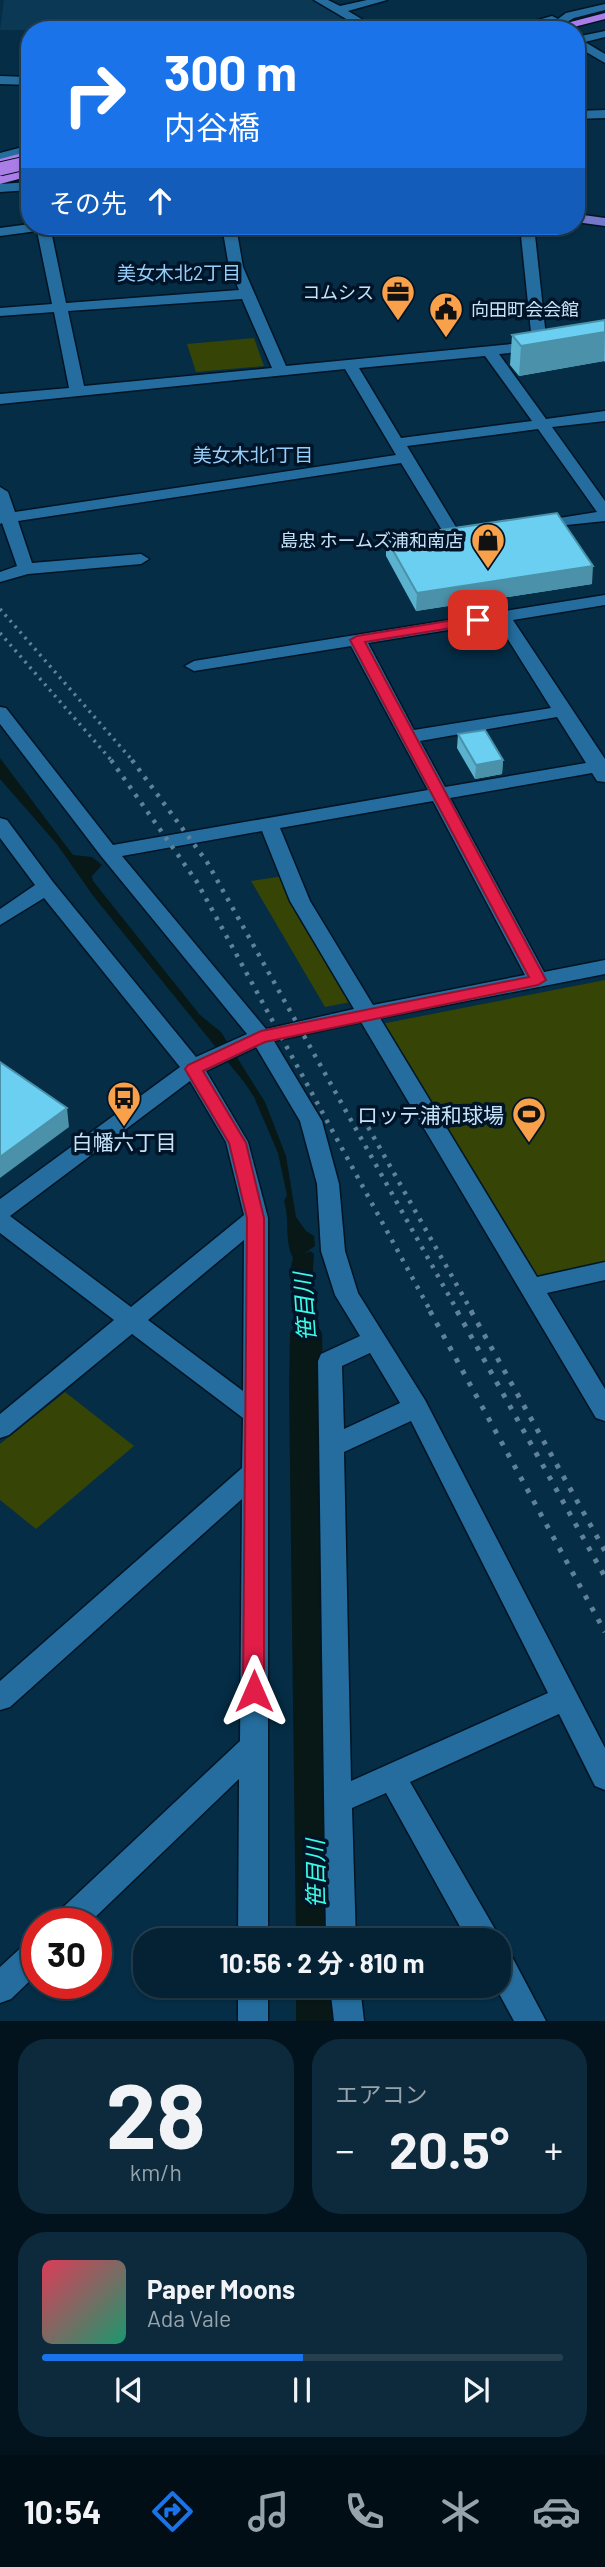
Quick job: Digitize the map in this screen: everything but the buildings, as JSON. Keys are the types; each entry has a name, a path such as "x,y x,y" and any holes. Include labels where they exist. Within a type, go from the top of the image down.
{"highway":[{"path":"585,21 605,17"},
{"path":"585,22 605,17"},
{"path":"585,32 605,25"},
{"path":"0,166 21,164"},
{"path":"0,182 21,168"},
{"path":"0,182 21,179"}],"main road":[{"path":"585,219 605,222"}],"street":[{"path":"320,0 358,21"},
{"path":"338,10 381,0"},
{"path":"550,21 605,8"},
{"path":"560,21 563,18"},
{"path":"585,34 605,33"},
{"path":"585,42 605,59"},
{"path":"0,80 21,81"},
{"path":"585,115 605,114"},
{"path":"0,157 21,151"},
{"path":"0,182 21,185"},
{"path":"0,232 21,229"},
{"path":"45,235 77,391"},
{"path":"231,235 236,267 281,372"},
{"path":"0,399 491,353 547,345 529,235"},
{"path":"0,313 247,294"},
{"path":"491,353 605,514 523,528"},
{"path":"350,366 454,537 481,534"},
{"path":"397,443 605,416"},
{"path":"4,519 47,510 406,458"},
{"path":"0,492 4,519 26,569"},
{"path":"0,577 26,569 141,559"},
{"path":"194,666 605,600"},
{"path":"108,852 438,794 602,770 502,616"},
{"path":"357,640 538,980"},
{"path":"408,737 563,711"},
{"path":"0,712 256,1039 311,1121 327,1184 334,1251 347,1295 416,1408 565,1698 601,1761"},
{"path":"0,824 46,887 198,1066 237,1143 256,1218 253,1928"},
{"path":"269,824 300,901 605,1411"},
{"path":"0,918 46,887"},
{"path":"0,1211 198,1066 256,1039 368,1013 605,967"},
{"path":"0,1428 256,1218"},
{"path":"0,1220 254,1413"},
{"path":"531,1287 605,1270"},
{"path":"341,1928 334,1445 330,1361 375,1340"},
{"path":"334,1445 416,1408"},
{"path":"0,1699 254,1473"},
{"path":"337,1801 565,1698"},
{"path":"84,1908 254,1746"},
{"path":"393,1777 478,1928"},
{"path":"0,1988 21,1968"},
{"path":"511,1985 531,2021"},
{"path":"253,1998 253,2021"},
{"path":"346,1998 349,2021"}],"shaded area":[{"path":"4,0 312,0 350,21 21,21 21,30 0,30"}],"green space":[{"path":"254,338 264,366 196,372 187,344"},
{"path":"284,876 356,1001 325,1007 251,881"},
{"name":"ロッテ浦和球場","path":"605,980 605,1264 533,1279 381,1024"},
{"path":"65,1392 134,1446 36,1529 0,1500 0,1444"}],"water":[{"name":"笹目川","path":"0,758 73,855 92,857 102,865 92,876 93,881 200,1015 221,1032 265,1102 286,1156 296,1217 306,1231 314,1236 315,1246 302,1255 310,1251 314,1254 310,1319 312,1369 305,1369 303,1300 289,1276 293,1258 284,1201 287,1195 278,1153 254,1097 94,897 56,843 0,779"}],"waterway":[{"name":"笹目川","path":"306,1333 316,1928"},
{"name":"笹目川","path":"316,1998 317,2021"}],"railway":[{"path":"0,609 133,761"},
{"path":"0,633 112,761"},
{"path":"111,760 197,882 431,1312"},
{"path":"132,760 207,862 458,1312"},
{"path":"363,1118 472,1312"},
{"path":"430,1311 605,1632"},
{"path":"457,1311 605,1577"},
{"path":"471,1311 605,1551"}],"place":[{"name":"コムシス","path":"398,322"},
{"name":"向田町会会館","path":"446,339"},
{"name":"島忠 ホームズ浦和南店","path":"488,570"},
{"name":"白幡六丁目","path":"124,1128"},
{"name":"ロッテ浦和球場","path":"529,1144"}],"district":[{"name":"美女木北2丁目","path":"179,272"},
{"name":"美女木北1丁目","path":"253,454"}],"route":[{"path":"254,1691 256,1218 237,1143 193,1069 217,1055 261,1037 538,980 357,640 478,620"}]}
